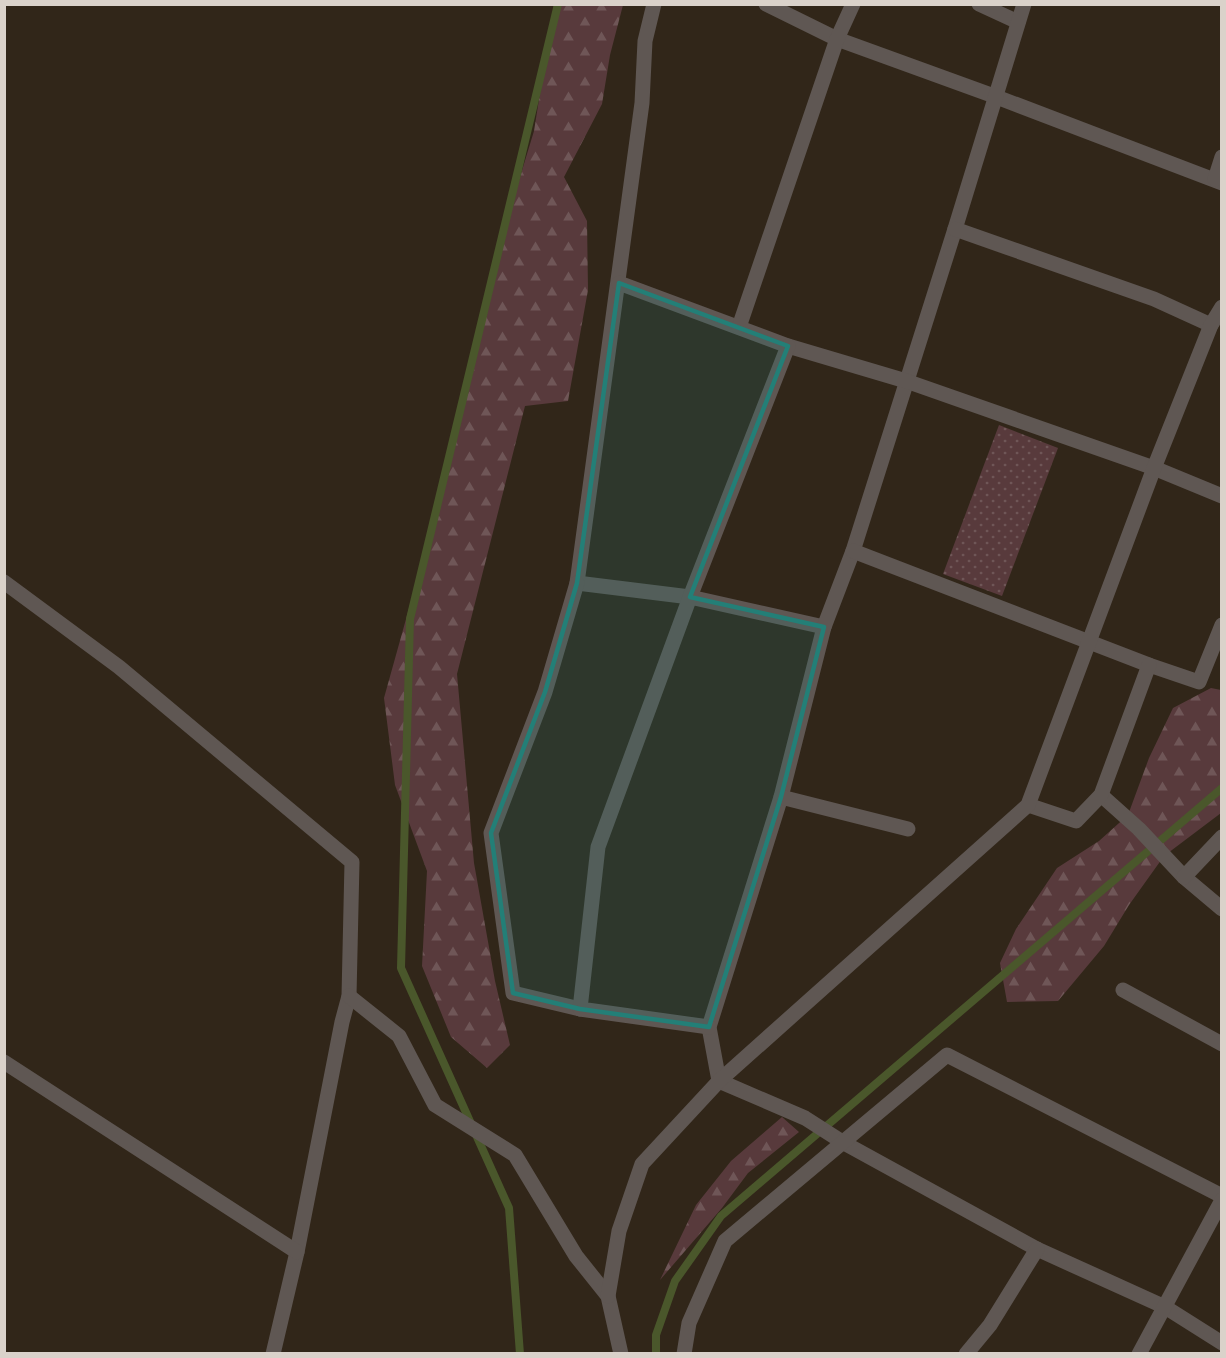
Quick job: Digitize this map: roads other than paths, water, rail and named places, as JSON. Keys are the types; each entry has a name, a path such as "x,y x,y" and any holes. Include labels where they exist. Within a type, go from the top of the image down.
{"street":[{"path":"654,4 645,40 642,103 577,583 545,692 491,834 513,993 580,1009 709,1027"},
{"path":"766,4 837,39 1218,181 1221,157"},
{"path":"740,327 837,39 854,4"},
{"path":"979,4 1018,22"},
{"path":"719,1081 709,1027 781,797 824,627 852,551 955,229 1023,4"},
{"path":"955,229 1154,299 1211,325"},
{"path":"619,283 788,346 906,381 1154,468 1221,496"},
{"path":"621,1353 608,1296 619,1231 642,1164 719,1081 1028,805 1154,468 1211,325 1221,307"},
{"path":"580,1009 598,847 690,597 788,346"},
{"path":"852,551 1199,682 1221,625"},
{"path":"4,582 119,667 352,862 349,996 297,1252 273,1353"},
{"path":"577,583 690,597 824,627"},
{"path":"1028,805 1076,821 1101,795 1149,665"},
{"path":"1101,795 1138,829 1184,877 1221,909"},
{"path":"781,797 908,829"},
{"path":"1184,877 1221,837"},
{"path":"1123,990 1221,1044"},
{"path":"349,996 399,1036 435,1105 515,1155 576,1256 608,1296"},
{"path":"684,1353 689,1323 725,1241 839,1139 947,1055 1221,1198 1139,1353"},
{"path":"4,1062 297,1252"},
{"path":"719,1081 805,1118 1037,1249 1165,1307 1221,1343"},
{"path":"966,1353 990,1325 1037,1249"}],"waterway":[{"path":"520,1354 509,1208 401,968 410,619 558,4"},
{"path":"656,1354 656,1335 675,1281 721,1216 1222,788"}]}
